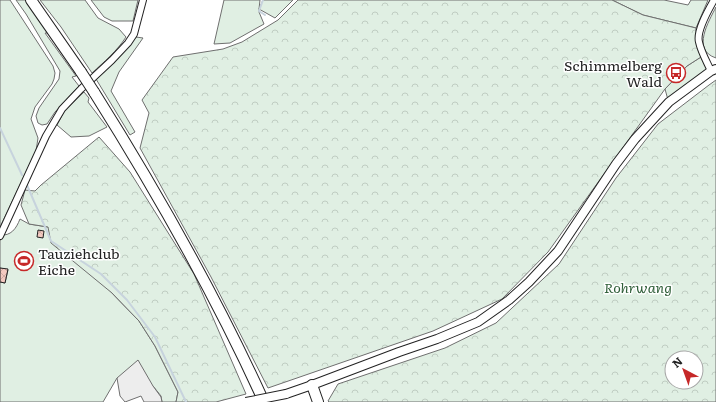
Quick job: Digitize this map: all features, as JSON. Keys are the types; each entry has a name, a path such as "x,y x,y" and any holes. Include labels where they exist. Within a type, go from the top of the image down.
{"main road":[{"path":"32,0 94,92 188,248 231,332 264,402"},
{"path":"312,385 318,402"}],"street":[{"path":"0,236 46,136 62,109 112,60 131,39 134,34 143,0"},
{"path":"246,402 286,394 437,339 478,322 509,300 529,282 558,251 616,164 635,139 669,102 714,70 704,56 698,40 703,20 714,0"}],"green space":[{"path":"0,0 10,0 53,66 55,73 52,84 35,107 31,119 38,138 36,151 0,227"},
{"path":"16,0 26,0 48,33 45,33 76,76 72,77 79,86 55,112 47,124 42,125 38,123 36,116 39,108 59,79 60,71"},
{"path":"40,0 85,0 98,18 119,29 126,37 114,52 92,73 61,27"},
{"path":"91,0 138,0 133,21 112,21 104,17"},
{"path":"224,0 260,0 259,12 264,24 230,43 214,44"},
{"path":"263,0 293,0 275,18 259,9"},
{"path":"298,0 612,0 643,15 696,28 696,41 701,57 687,66 665,89 548,252 502,299 433,331 268,388 211,277 140,148 149,113 142,100 173,57 223,49 242,42 278,20"},
{"path":"612,0 664,0 688,5 691,0 708,0 696,28 643,15"},
{"path":"716,7 716,58 704,49 703,42 706,27"},
{"path":"136,37 143,38 119,72 111,91 135,132 130,135 96,79 117,59"},
{"path":"701,57 708,71 668,100 665,89 687,66"},
{"name":"Rohrwang","path":"716,80 716,402 328,401 338,384 445,348 496,323 559,264 616,178 658,124"},
{"path":"84,92 89,98 88,102 107,127 89,136 71,137 57,125 65,110"},
{"path":"99,137 130,172 194,274 246,394 216,402 176,402 178,392 155,346 139,321 112,293 51,243 48,227 29,224 21,205 25,190 35,191"},
{"path":"20,219 29,224 48,227 139,321 155,346 178,392 176,402 162,402 161,396 153,386 117,378 103,402 0,402 0,282 5,283 8,270 0,268 0,235 13,231"}],"shaded area":[{"path":"138,360 161,397 162,402 144,402 141,396 125,402 120,396 117,378"}],"building":[{"path":"38,230 44,231 43,238 37,237"},
{"path":"0,268 8,269 5,283 0,282"}],"waterway":[{"path":"263,0 259,11 265,15"},
{"path":"0,128 22,175"},
{"path":"27,185 51,241 101,274 127,300 155,337 186,402"}],"place":[{"name":"Schimmelberg Wald","path":"676,73"},
{"name":"Tauziehclub Eiche","path":"24,261"}]}
